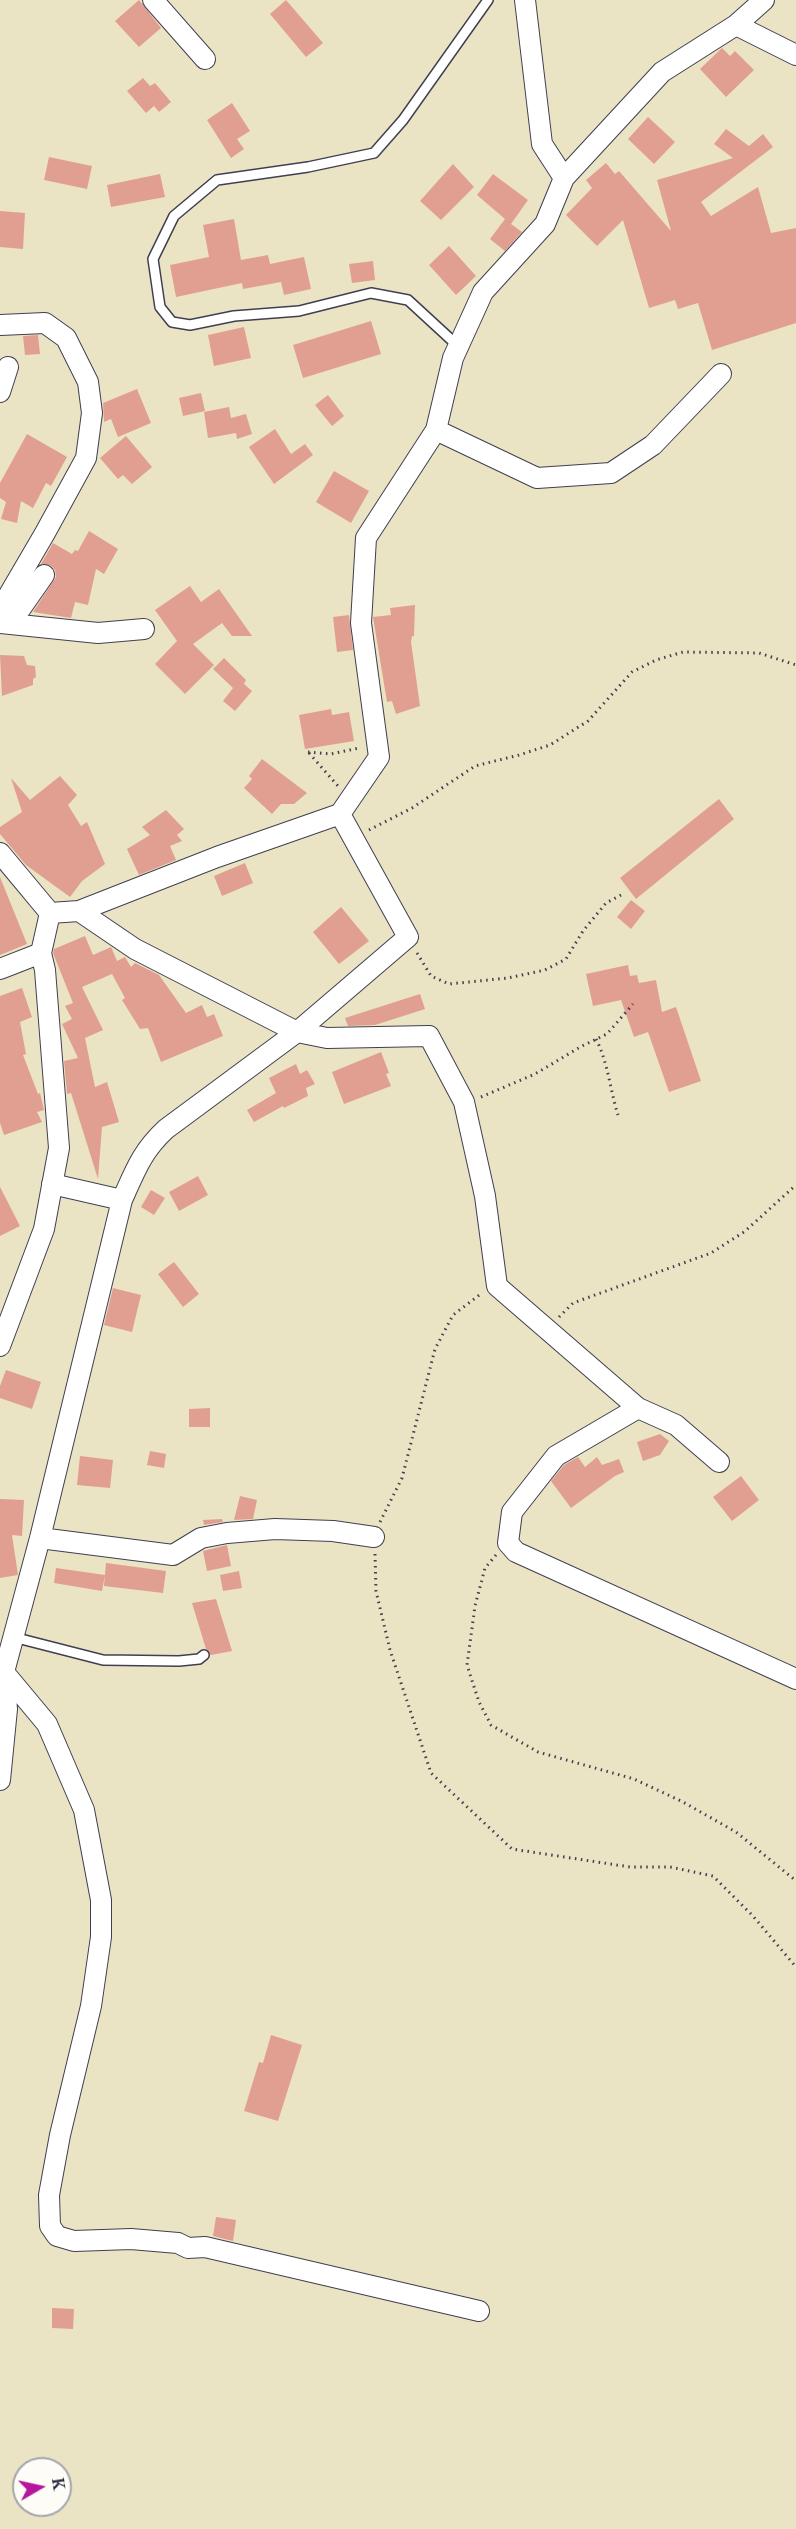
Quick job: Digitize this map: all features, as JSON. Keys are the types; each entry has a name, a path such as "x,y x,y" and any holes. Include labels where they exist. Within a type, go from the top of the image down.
{"street":[{"path":"153,0 205,58"},
{"path":"525,0 542,144 564,177"},
{"path":"50,913 80,910 345,807 379,757 362,623 366,538 436,430 453,358 483,292 545,224 564,177 662,72 736,25 764,0"},
{"path":"736,25 796,55"},
{"path":"0,326 45,323 66,338 87,382 92,413 86,458 1,611"},
{"path":"0,392 8,367"},
{"path":"436,430 537,478 611,473 652,445 721,374"},
{"path":"1,611 21,608 44,575"},
{"path":"1,611 98,633 144,629"},
{"path":"0,1780 7,1708 2,1670 40,1538 122,1200 149,1145 166,1129 297,1032 408,938 353,836 345,807"},
{"path":"0,853 50,913"},
{"path":"80,910 135,949 297,1032 327,1038 429,1036 464,1102 484,1196 497,1286 638,1408 676,1425 719,1462"},
{"path":"0,1346 44,1229 59,1148 45,970 41,953 50,913"},
{"path":"0,969 41,953"},
{"path":"52,1184 122,1200"},
{"path":"638,1408 556,1456 512,1512 508,1543 516,1552 796,1679"},
{"path":"40,1538 173,1555 201,1538 227,1533 275,1529 333,1531 374,1537"},
{"path":"2,1670 47,1724 84,1810 101,1900 101,1937 91,2006 60,2135 49,2195 51,2226 57,2236 74,2241 131,2239 178,2243 188,2248 205,2247 479,2311"}],"lane":[{"path":"458,346 408,300 371,293 299,311 234,316 190,326 172,322 160,307 153,259 174,216 217,180 374,153 403,120 488,0"},
{"path":"13,1637 103,1660 200,1659 204,1655"}],"path":[{"path":"353,836 412,808 475,766 549,745 588,721 632,672 656,660 683,652 759,653 796,665"},
{"path":"345,807 308,752 339,753 355,750 377,741"},
{"path":"408,938 431,976 449,984 508,978 545,970 566,959 583,931 606,903 621,895"},
{"path":"464,1102 497,1092 608,1034 633,1004"},
{"path":"596,1039 604,1054 609,1089 618,1115"},
{"path":"547,1329 573,1303 711,1252 744,1232 796,1185"},
{"path":"497,1286 472,1299 453,1315 435,1348 402,1478 374,1537 376,1591 387,1640 430,1773 512,1850 630,1867 670,1868 713,1876 753,1916 796,1967"},
{"path":"508,1543 484,1568 475,1606 467,1665 479,1702 491,1725 538,1752 634,1779 683,1802 736,1832 795,1880"}],"building":[{"path":"139,0 161,28 139,47 115,21"},
{"path":"286,0 323,43 306,57 270,14"},
{"path":"722,48 730,56 735,51 754,70 726,97 700,69"},
{"path":"143,78 150,86 155,83 171,102 159,112 154,106 146,113 127,91"},
{"path":"232,103 250,131 237,139 244,149 231,158 207,120"},
{"path":"648,117 675,142 654,164 628,139"},
{"path":"726,129 749,146 763,134 773,147 701,202 711,216 758,187 771,233 796,228 796,323 712,350 698,303 678,309 675,300 649,308 623,220 597,246 566,215 592,188 586,180 606,163 615,174 619,171 671,231 657,180 733,158 714,144"},
{"path":"49,157 92,166 87,189 44,180"},
{"path":"453,164 474,187 441,220 420,201"},
{"path":"160,174 165,197 111,207 107,185"},
{"path":"493,174 528,200 511,224 522,232 505,251 490,239 505,219 477,195"},
{"path":"0,211 25,213 23,249 0,247"},
{"path":"234,219 241,260 268,255 270,264 304,257 311,289 284,295 281,282 243,289 242,283 176,297 170,265 209,257 203,225"},
{"path":"449,246 476,276 456,295 429,265"},
{"path":"373,261 375,280 352,283 349,264"},
{"path":"371,321 381,354 303,378 293,345"},
{"path":"244,327 251,358 214,366 208,335"},
{"path":"38,335 40,354 25,355 23,336"},
{"path":"137,389 151,423 118,437 111,419 104,422 103,403"},
{"path":"201,393 205,411 183,416 179,398"},
{"path":"328,395 344,416 332,426 315,405"},
{"path":"229,407 231,418 246,414 252,434 237,439 236,433 208,438 204,412"},
{"path":"275,429 291,454 305,444 313,455 274,484 249,447"},
{"path":"27,434 67,457 51,486 46,483 33,508 21,501 17,523 1,519 6,502 0,498 0,483"},
{"path":"126,436 152,467 132,484 123,475 118,479 100,458"},
{"path":"334,471 369,491 351,523 316,502"},
{"path":"89,531 118,549 104,574 96,569 88,605 75,602 71,618 33,612 56,577 55,570 51,566 41,564 53,543 72,554 75,550 78,551"},
{"path":"190,586 201,602 219,589 252,636 232,636 222,623 193,644 214,665 185,694 155,664 177,641 155,610"},
{"path":"415,605 414,636 411,642 420,706 396,714 392,701 387,702 373,617 391,615 390,608"},
{"path":"349,615 353,650 337,652 333,617"},
{"path":"0,655 24,656 27,665 35,666 36,677 33,679 33,685 2,696"},
{"path":"224,658 246,680 244,684 252,691 235,711 223,701 233,688 213,669"},
{"path":"331,709 332,715 349,712 354,741 305,749 299,715"},
{"path":"262,759 307,793 294,804 281,804 272,814 244,788 252,779 249,776"},
{"path":"60,776 77,795 68,805 81,826 87,822 105,864 82,881 70,897 26,865 0,834 0,827 22,812 11,778 30,800"},
{"path":"719,799 734,819 636,899 620,878"},
{"path":"166,810 184,829 177,835 182,841 170,846 176,860 139,875 127,849 150,835 142,827"},
{"path":"245,863 253,883 222,896 214,876"},
{"path":"0,877 27,944 0,955"},
{"path":"631,900 645,911 631,929 617,917"},
{"path":"341,907 369,941 339,964 313,932"},
{"path":"85,936 93,955 111,947 117,961 125,957 131,967 135,963 159,975 186,1013 202,1005 207,1017 214,1014 223,1036 161,1062 148,1028 140,1029 122,1000 125,998 112,974 82,987 103,1030 85,1038 95,1087 107,1082 119,1122 102,1127 98,1179 71,1093 67,1094 64,1061 78,1058 62,1024 72,1019 65,1006 73,1003 53,953 54,949"},
{"path":"628,965 630,976 637,975 639,983 656,980 662,1012 676,1007 701,1081 669,1092 648,1032 634,1037 621,1000 593,1006 586,974"},
{"path":"22,988 32,1017 20,1022 26,1054 23,1055 38,1094 40,1093 44,1110 37,1112 42,1122 4,1135 0,1123 0,996"},
{"path":"420,994 425,1009 375,1025 348,1026 345,1018"},
{"path":"381,1052 391,1086 344,1104 332,1072"},
{"path":"296,1064 300,1074 307,1070 315,1084 306,1088 308,1096 284,1108 283,1106 254,1122 247,1110 276,1093 269,1078"},
{"path":"198,1176 208,1195 179,1211 169,1192"},
{"path":"0,1187 20,1226 0,1236"},
{"path":"151,1190 165,1198 154,1215 141,1207"},
{"path":"174,1262 199,1294 183,1307 158,1274"},
{"path":"113,1288 141,1295 132,1332 104,1325"},
{"path":"6,1370 41,1382 32,1409 0,1398 0,1386"},
{"path":"210,1408 210,1427 189,1427 189,1409"},
{"path":"660,1434 669,1441 660,1455 643,1461 637,1442"},
{"path":"150,1451 166,1454 164,1468 147,1465"},
{"path":"80,1456 113,1460 110,1488 77,1485"},
{"path":"578,1457 585,1467 597,1457 602,1465 619,1459 624,1472 571,1508 551,1481 564,1465"},
{"path":"741,1476 759,1500 732,1521 713,1497"},
{"path":"240,1496 257,1500 253,1519 234,1520"},
{"path":"0,1499 24,1500 22,1536 12,1535 18,1575 0,1578"},
{"path":"222,1519 223,1522 204,1525 203,1520"},
{"path":"227,1545 231,1566 207,1571 203,1551"},
{"path":"106,1563 166,1571 163,1593 104,1586"},
{"path":"56,1568 105,1575 102,1591 54,1583"},
{"path":"239,1571 242,1588 223,1591 220,1575"},
{"path":"216,1599 232,1651 211,1655 206,1649 192,1603"},
{"path":"271,2035 302,2045 278,2121 244,2111 259,2062 263,2063"},
{"path":"216,2217 236,2220 233,2241 213,2236"},
{"path":"52,2308 74,2309 73,2329 52,2328"}]}
